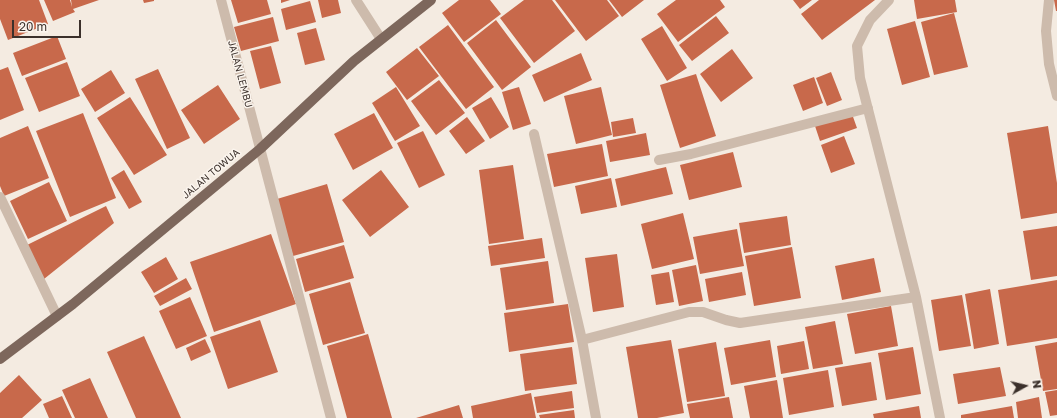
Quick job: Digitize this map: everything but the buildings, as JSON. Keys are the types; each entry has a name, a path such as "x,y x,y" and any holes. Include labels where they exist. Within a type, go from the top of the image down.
{"main road":[{"name":"JALAN TOWUA","path":"0,359 57,316 260,149 354,61 431,0"}],"street":[{"name":"JALAN LEMBU","path":"221,0 330,418"},
{"path":"356,0 382,39"},
{"path":"889,0 870,20 857,46 860,78 916,297 940,418"},
{"path":"1049,0 1046,31 1049,64 1057,96"},
{"path":"659,160 691,154 868,108"},
{"path":"534,134 582,340 596,418"},
{"path":"0,197 57,316"},
{"path":"582,340 689,312 703,312 740,323 916,297"}]}
